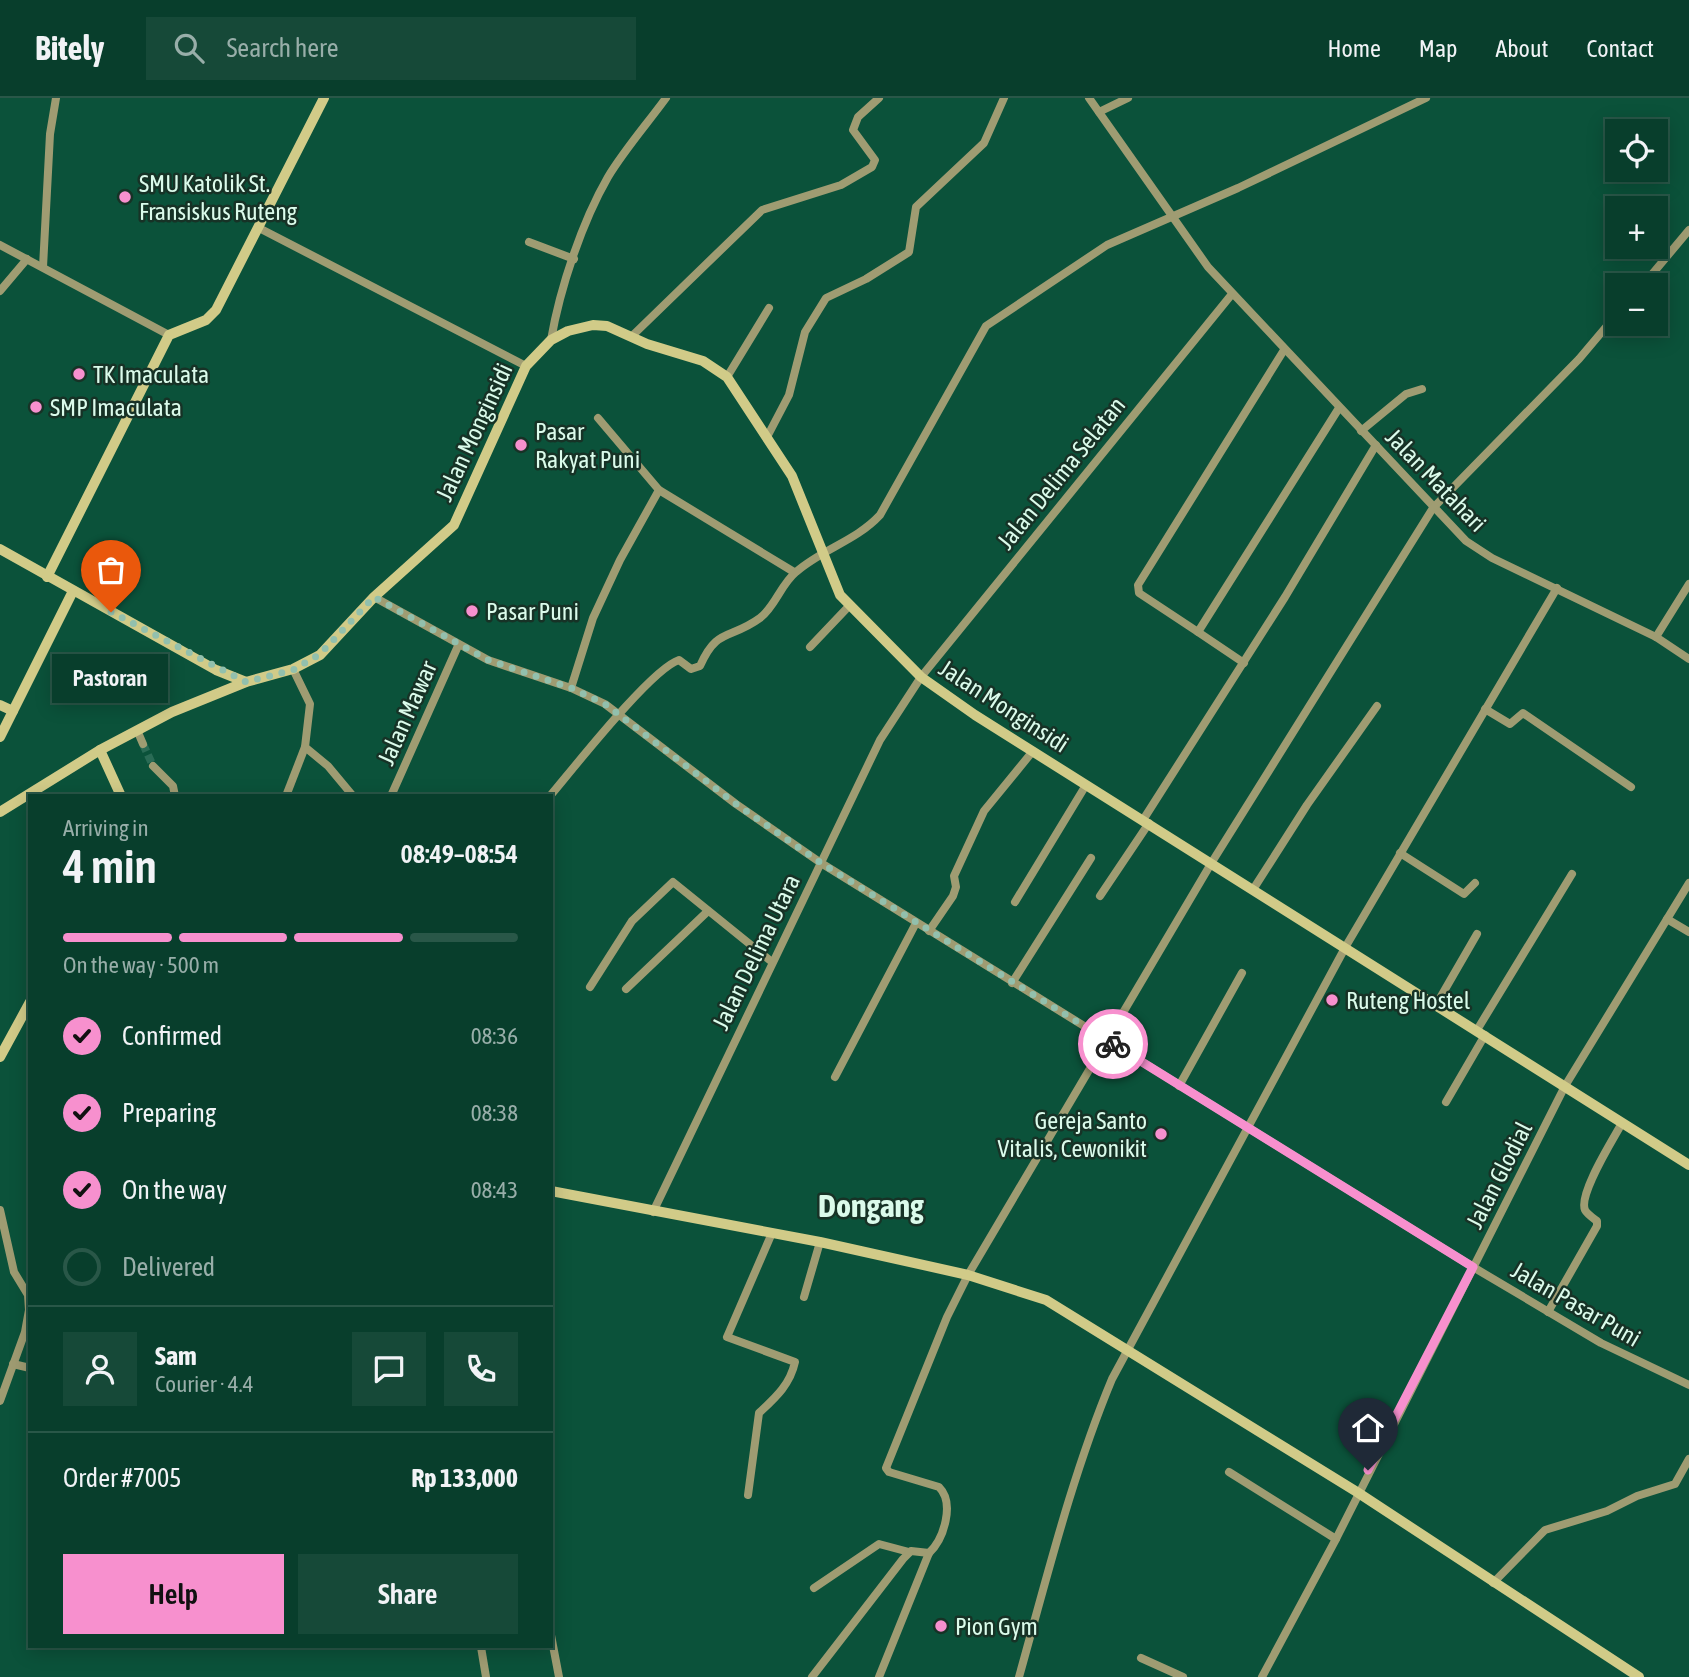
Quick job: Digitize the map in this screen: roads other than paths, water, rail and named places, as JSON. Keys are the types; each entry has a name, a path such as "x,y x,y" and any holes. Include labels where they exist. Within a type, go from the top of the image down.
{"street":[{"path":"43,267 50,134 56,98"},
{"path":"47,577 169,335 196,325 216,310 324,98"},
{"path":"551,340 556,314 574,259 609,175 666,98"},
{"path":"631,337 762,210 841,185 872,167 875,160 853,130 858,117 879,98"},
{"path":"766,437 789,395 805,332 825,298 866,279 909,252 916,207 984,143 1004,98"},
{"name":"Jalan Matahari","path":"1089,98 1208,267 1433,508 1475,548 1656,637 1689,659"},
{"path":"1099,112 1128,98"},
{"path":"552,794 620,714 675,661 696,669 714,640 746,628 763,616 794,572 857,536 880,515 986,326 1107,245 1426,98"},
{"path":"259,228 526,366"},
{"path":"1653,273 1689,230"},
{"path":"529,242 574,259"},
{"path":"0,245 169,335"},
{"path":"0,291 27,259"},
{"name":"Jalan Delima Selatan","path":"921,677 1232,294"},
{"path":"727,377 769,308"},
{"name":"Jalan Monginsidi","path":"29,794 137,730 212,695 246,682 293,670 320,654 374,597 454,524 526,366 551,340 575,328 607,326 631,337 703,361 727,377 792,476 835,586 849,606 921,677 1086,785 1254,888 1689,1165"},
{"path":"879,1677 929,1553 939,1540 947,1511 945,1493 939,1487 889,1472 886,1468 947,1317 968,1275 1212,862 1433,508 1570,369 1605,328"},
{"path":"1244,663 1139,593 1138,584 1284,350"},
{"path":"1361,431 1406,394 1422,389"},
{"path":"1198,632 1339,408"},
{"path":"598,418 659,490 794,572"},
{"path":"1100,896 1376,445"},
{"path":"571,688 593,618 620,560 659,490"},
{"path":"0,549 216,670 246,682"},
{"path":"1656,637 1689,584"},
{"path":"1019,1677 1056,1543 1096,1417 1128,1349 1346,946 1557,588"},
{"path":"0,737 73,591"},
{"name":"Jalan Pasar Puni","path":"374,597 458,646 488,660 571,688 620,714 685,766 821,863 916,923 1548,1312 1601,1343 1689,1385"},
{"path":"810,647 849,606"},
{"name":"Jalan Mawar","path":"392,794 458,646"},
{"path":"212,695 216,670"},
{"path":"287,794 305,747 311,709 293,670"},
{"name":"Jalan Delima Utara","path":"653,1212 880,740 921,677"},
{"path":"0,705 13,711"},
{"path":"1254,888 1304,809 1377,706"},
{"path":"1485,709 1510,724 1523,713 1631,787"},
{"path":"137,730 143,744"},
{"path":"305,747 328,766 351,794"},
{"path":"100,750 120,794"},
{"path":"929,931 953,896 956,887 954,876 984,811 1033,751"},
{"path":"153,766 173,786 175,794"},
{"path":"1015,902 1086,785"},
{"name":"Jalan Monginsidi","path":"0,812 28,795"},
{"path":"1400,853 1464,894 1475,883"},
{"path":"1012,982 1091,858"},
{"path":"1446,1102 1481,1033 1572,874"},
{"path":"590,987 632,920 672,882 772,962"},
{"name":"Jalan Glodial","path":"1262,1677 1336,1539 1357,1492 1565,1086 1689,883"},
{"path":"626,989 708,911"},
{"path":"1667,919 1689,932"},
{"path":"835,1077 916,923"},
{"path":"1436,1004 1477,934"},
{"path":"1179,1086 1242,973"},
{"path":"0,1057 13,1034 25,1023"},
{"path":"0,1029 13,1034"},
{"path":"1548,1312 1597,1226 1597,1222 1585,1210 1584,1202 1596,1170 1622,1123"},
{"path":"553,1191 820,1242 968,1275 1046,1300 1357,1492 1639,1677"},
{"path":"0,1210 14,1272 28,1295 26,1332 0,1401"},
{"path":"748,1495 758,1413 774,1400 790,1378 795,1362 727,1336 734,1326 772,1233"},
{"path":"804,1297 820,1242"},
{"path":"13,1364 28,1368"},
{"path":"1493,1583 1545,1530 1607,1511 1637,1496 1675,1484 1689,1459"},
{"path":"1229,1472 1336,1539"},
{"path":"814,1588 879,1544 909,1552 929,1553"},
{"path":"812,1677 909,1552"},
{"path":"553,1646 559,1677"},
{"path":"481,1648 486,1677"},
{"path":"1141,1658 1183,1677"}],"tunnel":[{"path":"143,744 153,766"}],"place":[{"name":"SMU Katolik St. Fransiskus Ruteng","path":"125,197"},
{"name":"TK Imaculata","path":"79,374"},
{"name":"SMP Imaculata","path":"36,407"},
{"name":"Pasar Rakyat Puni","path":"521,445"},
{"name":"Pasar Puni","path":"472,611"},
{"name":"Pastoran","path":"111,612"},
{"name":"Ruteng Hostel","path":"1332,1000"},
{"name":"Gereja Santo Vitalis, Cewonikit","path":"1161,1134"},
{"name":"Pion Gym","path":"941,1626"}],"district":[{"name":"Dongang","path":"871,1205"}]}
